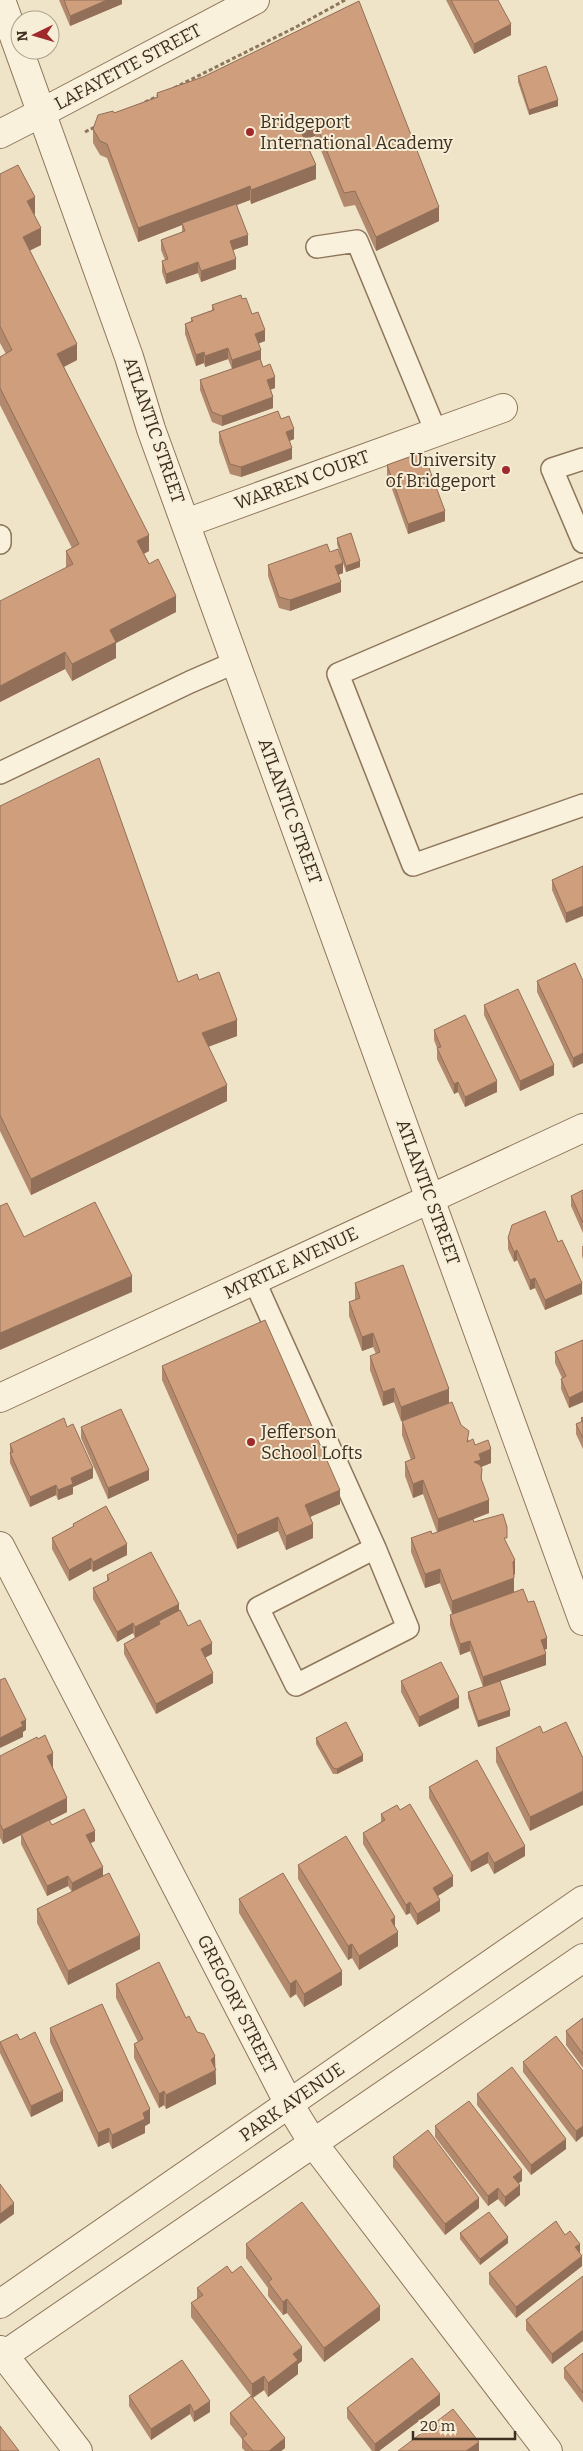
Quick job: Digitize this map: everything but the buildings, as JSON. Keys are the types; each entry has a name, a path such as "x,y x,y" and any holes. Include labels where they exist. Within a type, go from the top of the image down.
{"street":[{"name":"ATLANTIC STREET","path":"1,0 130,357 151,429 583,1621"},
{"name":"LAFAYETTE STREET","path":"0,134 255,0"},
{"name":"WARREN COURT","path":"186,523 504,408"},
{"name":"MYRTLE AVENUE","path":"0,1398 583,1128"},
{"name":"GREGORY STREET","path":"0,1546 289,2104 313,2143 548,2451"},
{"name":"PARK AVENUE","path":"0,2304 583,1900"},
{"path":"78,2451 1,2355 583,1958"}],"lane":[{"path":"317,247 357,241 436,432"},
{"path":"583,459 552,468 583,542"},
{"path":"0,536 0,544"},
{"path":"583,569 338,674 413,865 583,805"},
{"path":"0,773 236,662"},
{"path":"254,1280 375,1548 408,1628 296,1685 258,1608 375,1548"}],"path":[{"path":"173,88 296,27 345,0"},
{"path":"138,106 164,93"},
{"path":"85,132 103,123"}],"place":[{"name":"Bridgeport International Academy","path":"250,132"},
{"name":"University of Bridgeport","path":"506,470"},
{"name":"Jefferson School Lofts","path":"251,1442"}]}
